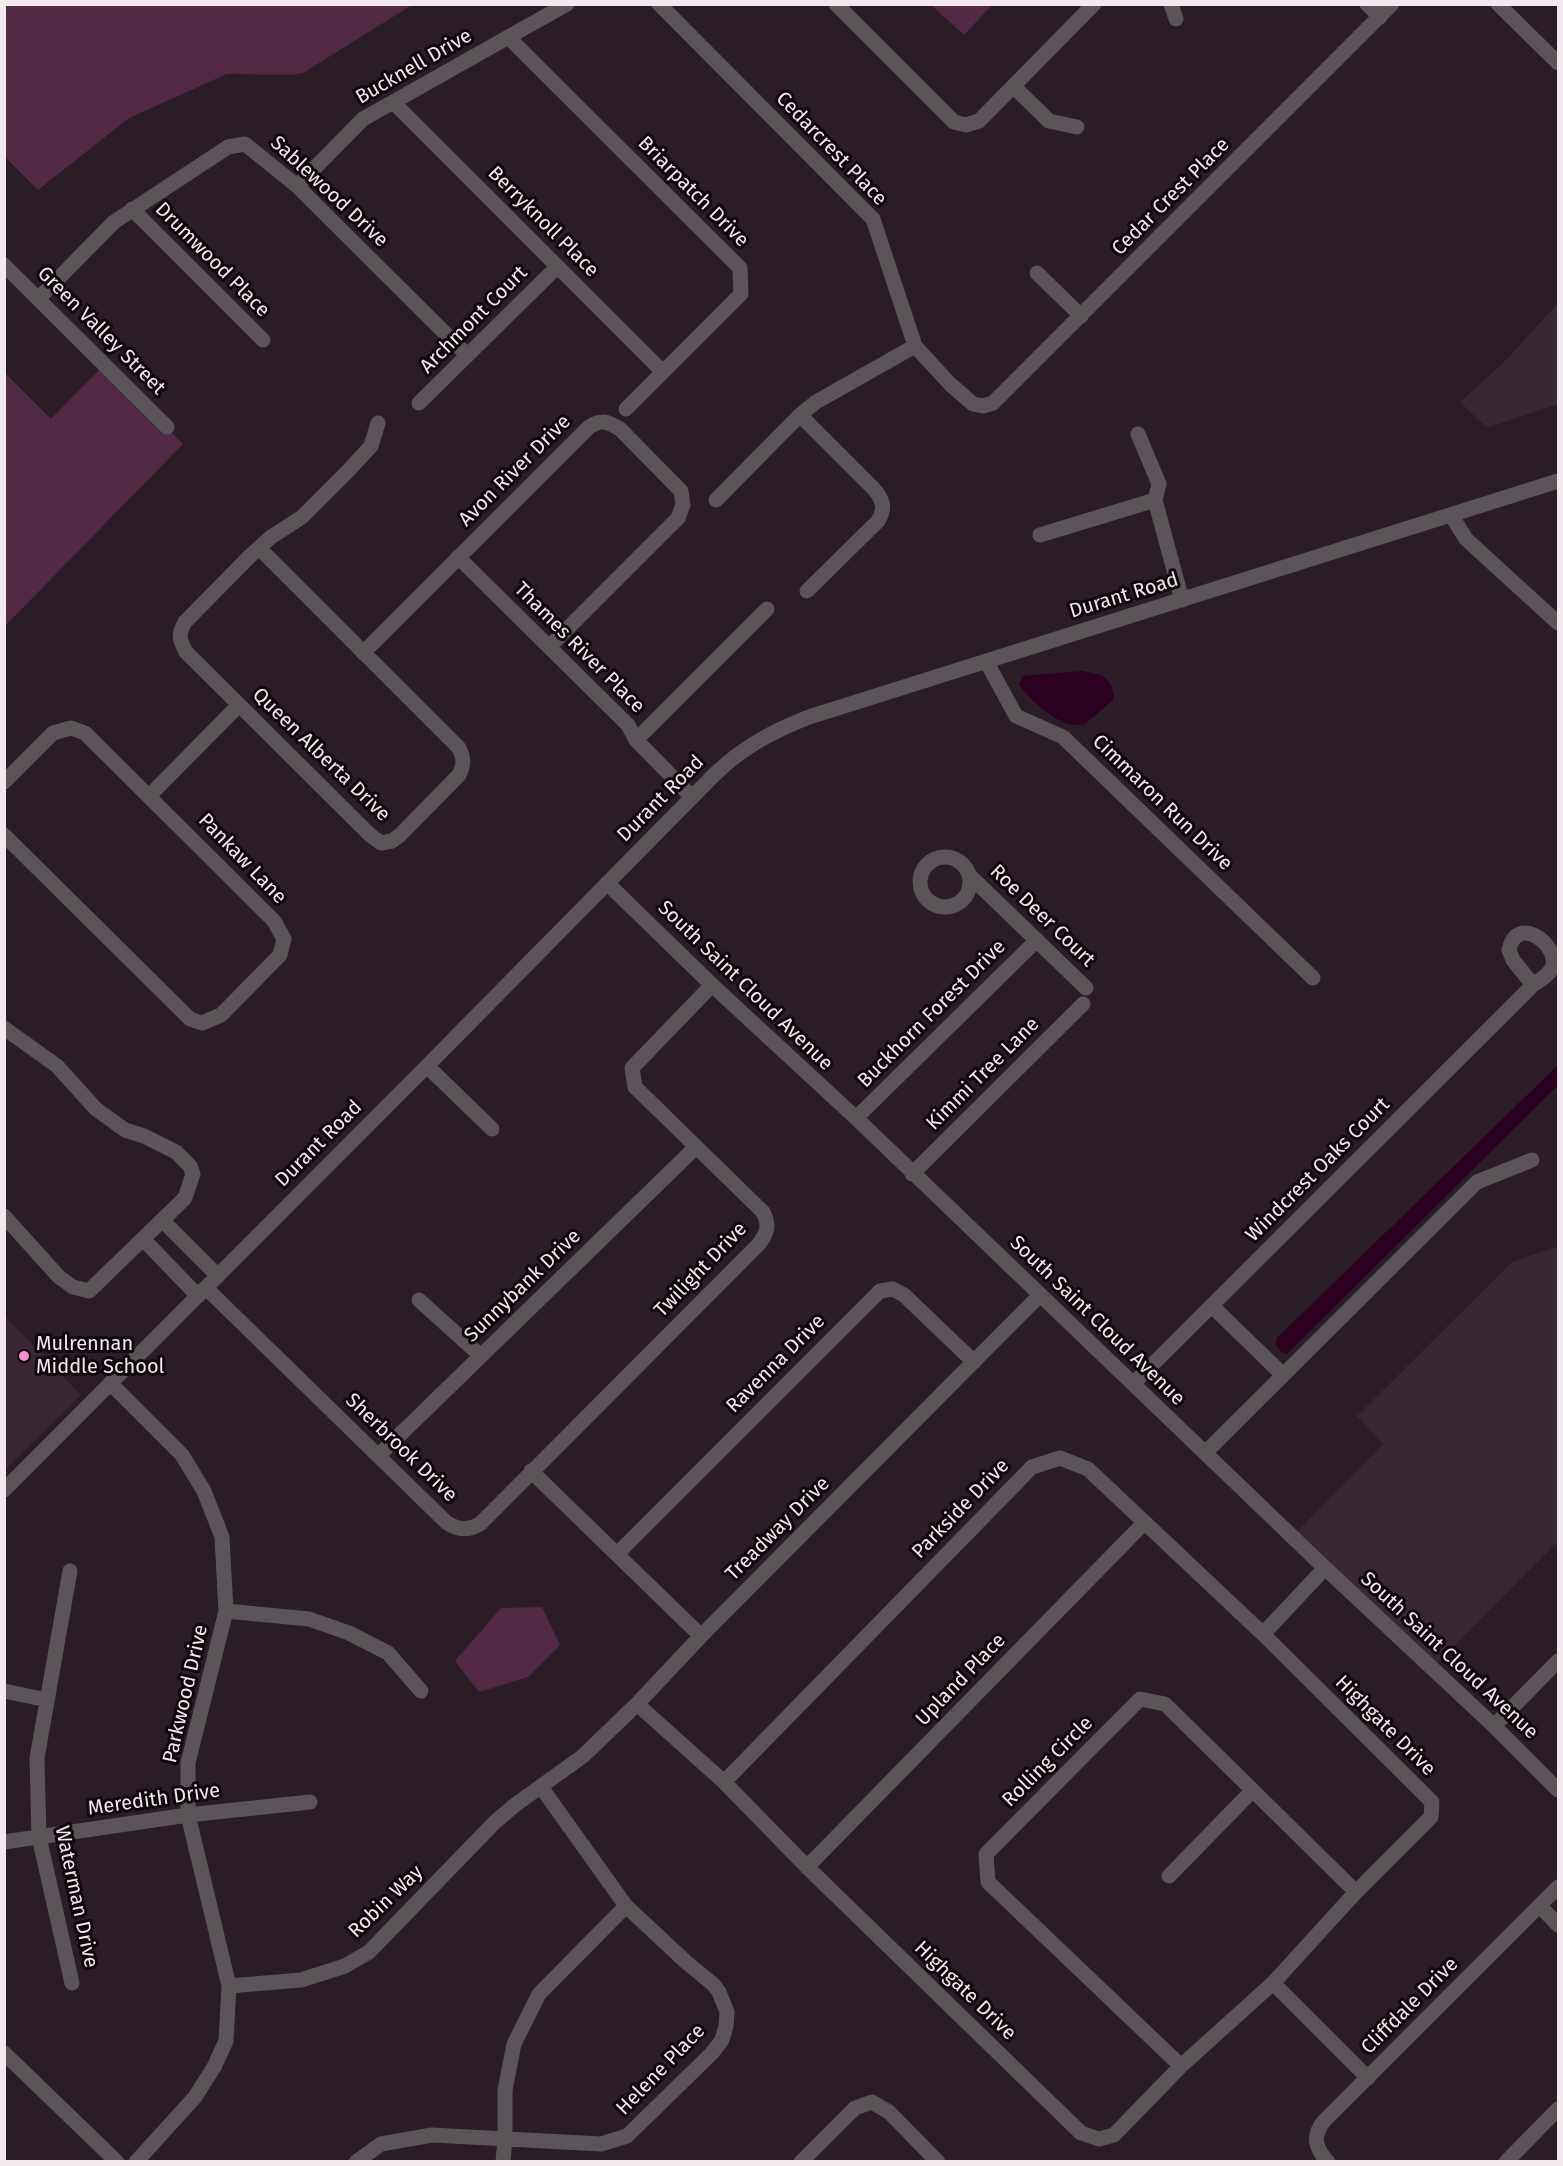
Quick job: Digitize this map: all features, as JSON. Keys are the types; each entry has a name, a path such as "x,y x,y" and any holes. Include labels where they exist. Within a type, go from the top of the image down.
{"street":[{"name":"Bucknell Drive","path":"297,186 363,119 567,4"},
{"name":"Cedarcrest Place","path":"658,4 873,219 915,346 950,384 973,404"},
{"path":"836,4 954,122 966,125 979,121 1094,4"},
{"path":"1367,4 1380,17"},
{"name":"Cedar Crest Place","path":"973,404 983,406 993,403 1392,4"},
{"path":"1498,4 1558,62"},
{"name":"Briarpatch Drive","path":"508,37 740,268 741,294 626,410"},
{"path":"1013,86 1049,122 1077,127"},
{"name":"Berryknoll Place","path":"393,102 663,372"},
{"name":"Sablewood Drive","path":"39,298 114,222 228,147 245,144 297,186 467,355"},
{"name":"Drumwood Place","path":"132,209 263,340"},
{"name":"Green Valley Street","path":"4,265 168,427"},
{"name":"Archmont Court","path":"419,403 558,267"},
{"path":"1037,273 1081,316"},
{"path":"716,500 800,415 816,402 915,346"},
{"path":"800,415 873,488 881,498 883,507 878,520 807,591"},
{"name":"Avon River Drive","path":"363,653 589,427 598,421 608,422 620,429 681,491 683,505 678,518 549,647"},
{"name":"Queen Alberta Drive","path":"258,548 459,748 463,756 464,766 459,775 392,841 381,843 370,836 186,652 179,639 180,630 185,622 258,548 302,517 364,454 371,446 378,423"},
{"path":"1138,434 1159,484 1155,500 1182,600"},
{"name":"Durant Road","path":"4,1490 427,1066 692,796 739,752 776,730 809,717 1558,481"},
{"path":"1040,535 1155,500"},
{"path":"1451,515 1466,539 1558,623"},
{"name":"Thames River Place","path":"458,557 628,724 636,741 692,796"},
{"path":"636,741 767,609"},
{"name":"Cimmaron Run Drive","path":"986,661 1016,716 1064,737 1313,978"},
{"path":"150,795 239,705"},
{"name":"Pankaw Lane","path":"4,782 53,733 71,728 86,733 274,921 284,939 280,955 221,1015 202,1023 190,1019 4,835"},
{"name":"Roe Deer Court","path":"969,875 1086,988"},
{"name":"South Saint Cloud Avenue","path":"607,883 711,985 856,1118 1325,1568 1494,1726 1558,1790"},
{"name":"Buckhorn Forest Drive","path":"856,1118 1037,940"},
{"name":"Twilight Drive","path":"531,1472 765,1237 768,1225 763,1212 634,1087 632,1068 711,985"},
{"name":"Windcrest Oaks Court","path":"1133,1384 1533,985"},
{"name":"Kimmi Tree Lane","path":"912,1174 1083,1004"},
{"path":"4,1028 57,1066 96,1109 125,1130 144,1136 176,1152 190,1166 193,1174 186,1198 89,1291 73,1287 59,1277 4,1216"},
{"path":"427,1066 492,1130"},
{"name":"Sunnybank Drive","path":"379,1455 695,1148"},
{"path":"1205,1453 1477,1182 1532,1160"},
{"path":"162,1220 218,1276"},
{"name":"Sherbrook Drive","path":"143,1239 379,1455 451,1526 463,1529 480,1524 531,1472"},
{"name":"Ravenna Drive","path":"616,1554 880,1291 893,1289 904,1295 974,1362"},
{"name":"Treadway Drive","path":"541,1787 583,1756 636,1704 1040,1295"},
{"path":"419,1300 481,1356"},
{"path":"1212,1306 1283,1375"},
{"name":"Parkwood Drive","path":"110,1383 182,1455 204,1491 222,1537 226,1611 188,1763 188,1815 229,1986 226,2041 214,2067 195,2097 136,2162"},
{"name":"Parkside Drive","path":"724,1782 1032,1467 1060,1458 1088,1469 1263,1634"},
{"path":"531,1472 701,1636"},
{"name":"Upland Place","path":"807,1867 1144,1523"},
{"path":"1263,1634 1325,1568"},
{"name":"Waterman Drive","path":"70,1571 37,1758 39,1837 72,1983"},
{"path":"226,1611 309,1619 349,1633 388,1653 422,1691"},
{"name":"Highgate Drive","path":"636,1704 724,1782 807,1867 1081,2133 1099,2139 1114,2135 1180,2066 1273,1983 1356,1892 1431,1817 1432,1802 1263,1634"},
{"path":"1494,1726 1558,1661"},
{"path":"4,1691 47,1700"},
{"name":"Rolling Circle","path":"1180,2066 988,1881 986,1854 1140,1700 1165,1704 1356,1892"},
{"name":"Helene Place","path":"356,2162 381,2144 432,2135 602,2144 627,2136 712,2053 722,2040 727,2012 723,1998 714,1985 665,1944 626,1906 541,1787"},
{"name":"Robin Way","path":"229,1986 301,1980 345,1966 369,1952 495,1822 541,1787"},
{"path":"1168,1876 1252,1791"},
{"name":"Meredith Drive","path":"4,1842 188,1815 310,1802"},
{"name":"Cliffdale Drive","path":"1328,2162 1317,2148 1316,2134 1319,2128 1558,1887"},
{"path":"503,2162 505,2090 514,2044 539,1994 626,1906"},
{"path":"1540,1906 1558,1925"},
{"path":"1273,1983 1368,2078"},
{"path":"4,2053 117,2162"},
{"path":"801,2162 855,2108 872,2102 889,2112 938,2162"},
{"path":"1506,2162 1558,2109"}],"shaded area":[{"path":"5,4 412,5 303,73 292,75 227,74 129,118 38,190 5,157"},
{"path":"931,5 992,5 964,35"},
{"path":"1558,303 1558,404 1487,428 1460,402 1506,360"},
{"path":"101,368 167,434 171,432 183,444 5,626 4,372 51,419"},
{"path":"1082,671 1105,678 1111,685 1114,699 1084,725 1069,724 1055,718 1034,702 1019,684 1023,676"},
{"path":"1558,1065 1558,1085 1287,1354 1281,1352 1276,1345 1277,1338"},
{"path":"1558,1247 1558,1541 1436,1664 1296,1533 1383,1444 1357,1416 1512,1262"},
{"name":"Mulrennan Middle School","path":"5,1316 81,1395 5,1470"},
{"path":"542,1607 560,1645 528,1677 479,1692 455,1661 501,1608"}],"place":[{"name":"Mulrennan Middle School","path":"24,1356"}]}
